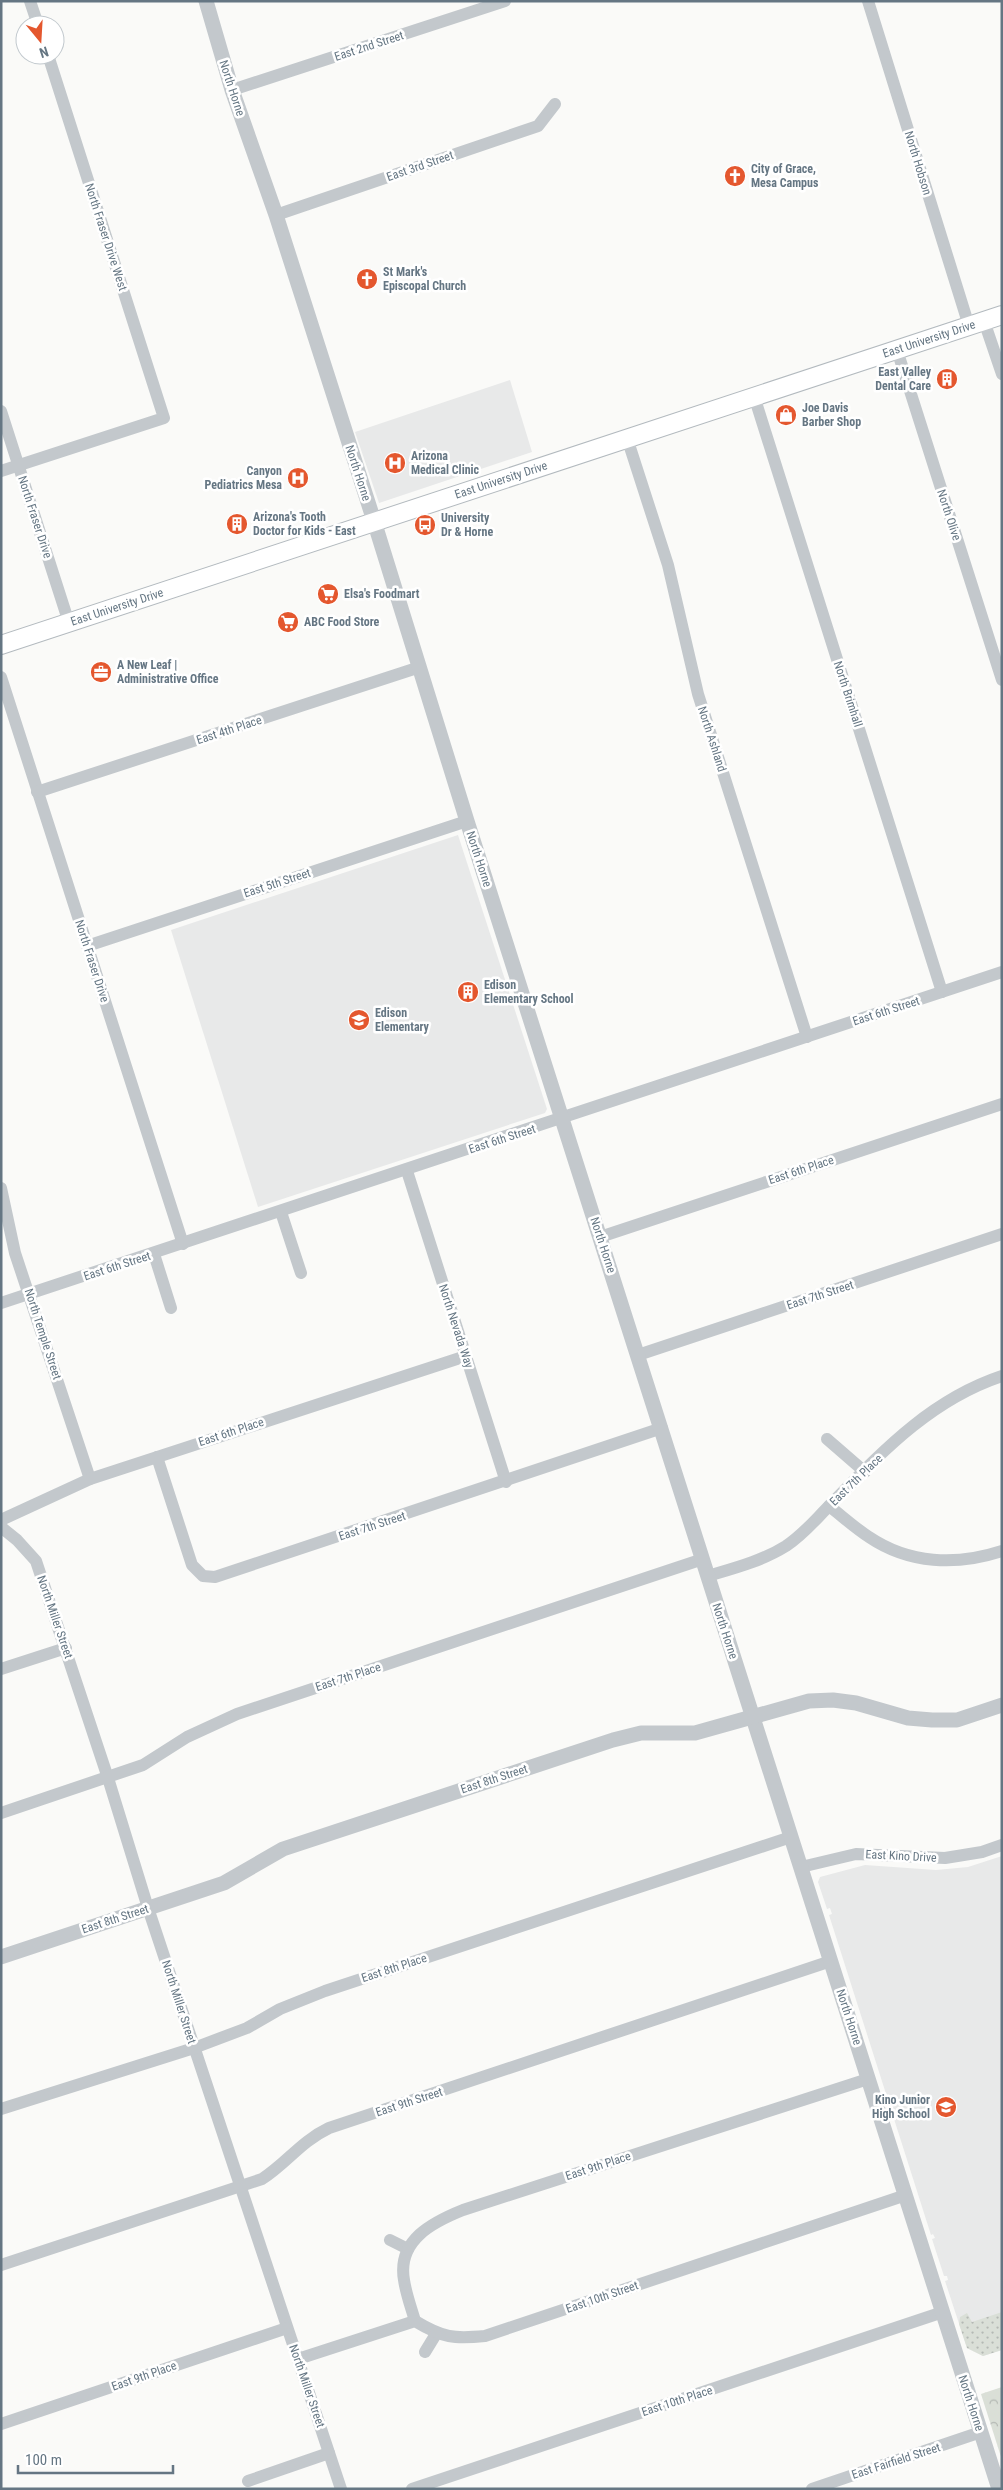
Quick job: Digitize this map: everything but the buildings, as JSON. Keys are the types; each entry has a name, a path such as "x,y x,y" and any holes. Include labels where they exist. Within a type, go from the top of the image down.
{"main road":[{"name":"East University Drive","path":"1,645 1002,315"}],"street":[{"path":"30,1 35,15"},
{"name":"North Horne","path":"206,1 232,90 276,215 374,521 467,821 999,2489"},
{"name":"East 2nd Street","path":"232,90 505,1"},
{"name":"North Hobson","path":"868,1 976,323 1002,374"},
{"name":"North Fraser Drive West","path":"19,466 164,418 51,65"},
{"name":"East 3rd Street","path":"276,215 538,126 555,104"},
{"name":"North Olive","path":"897,350 1002,680"},
{"name":"North Brimhall","path":"754,396 942,992"},
{"name":"North Fraser Drive","path":"1,410 69,623"},
{"name":"North Ashland","path":"627,438 668,565 698,694 807,1038"},
{"path":"1,471 19,466"},
{"name":"East 4th Place","path":"38,792 420,667"},
{"name":"North Fraser Drive","path":"1,677 183,1244"},
{"name":"East 5th Street","path":"87,946 467,821"},
{"name":"East 6th Street","path":"1,1303 407,1171 1002,972"},
{"name":"East 6th Place","path":"600,1237 1002,1104"},
{"name":"North Nevada Way","path":"407,1171 506,1482"},
{"name":"North Temple Street","path":"1,1188 15,1253 90,1479"},
{"path":"281,1212 301,1273"},
{"name":"East 7th Street","path":"638,1355 1002,1234"},
{"path":"154,1254 171,1308"},
{"name":"East 6th Place","path":"1,1520 90,1479 466,1356"},
{"name":"East 7th Place","path":"708,1576 759,1560 785,1546 810,1528 829,1506 912,1425 936,1408 966,1391 1002,1376"},
{"name":"East 7th Street","path":"157,1457 192,1565 198,1573 208,1577 220,1576 506,1482 662,1428"},
{"path":"827,1438 865,1472"},
{"path":"829,1506 868,1537 888,1548 932,1561 953,1562 1002,1551"},
{"name":"North Miller Street","path":"1,1527 17,1540 36,1561 66,1648 194,2048 341,2489"},
{"name":"East 7th Place","path":"1,1813 143,1765 187,1737 237,1714 702,1559"},
{"path":"1,1670 66,1648"},
{"name":"East 8th Street","path":"1,1957 224,1883 283,1850 612,1740 641,1733 695,1732 799,1703 833,1700 881,1709 908,1718 957,1720 1002,1705"},
{"name":"East 8th Place","path":"1,2109 194,2048 247,2028 280,2009 325,1992 791,1837"},
{"name":"East Kino Drive","path":"801,1867 856,1854 945,1858 982,1852 1002,1845"},
{"name":"East 9th Street","path":"1,2265 262,2179 277,2170 305,2141 329,2128 831,1962"},
{"name":"East 9th Place","path":"408,2249 421,2232 435,2221 463,2210 868,2079"},
{"name":"East 10th Street","path":"415,2321 436,2334 456,2338 485,2336 906,2195"},
{"path":"298,2359 415,2321 404,2279 404,2265 408,2249 390,2240"},
{"name":"East 10th Place","path":"412,2489 943,2312"},
{"name":"East 9th Place","path":"1,2424 287,2328"},
{"path":"425,2352 436,2334"},
{"name":"East Fairfield Street","path":"812,2489 981,2432"},
{"path":"248,2481 329,2453"}],"shaded area":[{"path":"510,380 532,452 379,503 355,432"},
{"name":"Edison Elementary","path":"458,835 547,1109 545,1113 258,1207 171,930"},
{"name":"Kino Junior High School","path":"1002,1856 1002,2350 983,2356 967,2348 945,2281 948,2280 947,2276 944,2276 932,2239 935,2238 933,2234 931,2235 829,1915 832,1914 830,1908 827,1909 818,1882 820,1877 865,1865 936,1870 968,1867"}],"green space":[{"path":"1002,2312 1002,2350 983,2356 967,2348 959,2324 960,2317 967,2313 972,2322"},
{"path":"1002,2387 1002,2460 981,2394"}],"place":[{"name":"City of Grace, Mesa Campus","path":"735,176"},
{"name":"St Mark's Episcopal Church","path":"367,279"},
{"name":"East Valley Dental Care","path":"947,379"},
{"name":"Joe Davis Barber Shop","path":"786,415"},
{"name":"Arizona Medical Clinic","path":"395,463"},
{"name":"Canyon Pediatrics Mesa","path":"298,478"},
{"name":"Arizona's Tooth Doctor for Kids - East","path":"237,524"},
{"name":"University Dr & Horne","path":"425,525"},
{"name":"Elsa's Foodmart","path":"328,594"},
{"name":"ABC Food Store","path":"288,622"},
{"name":"A New Leaf | Administrative Office","path":"101,672"},
{"name":"Edison Elementary School","path":"468,992"},
{"name":"Edison Elementary","path":"359,1020"},
{"name":"Kino Junior High School","path":"946,2107"}]}
